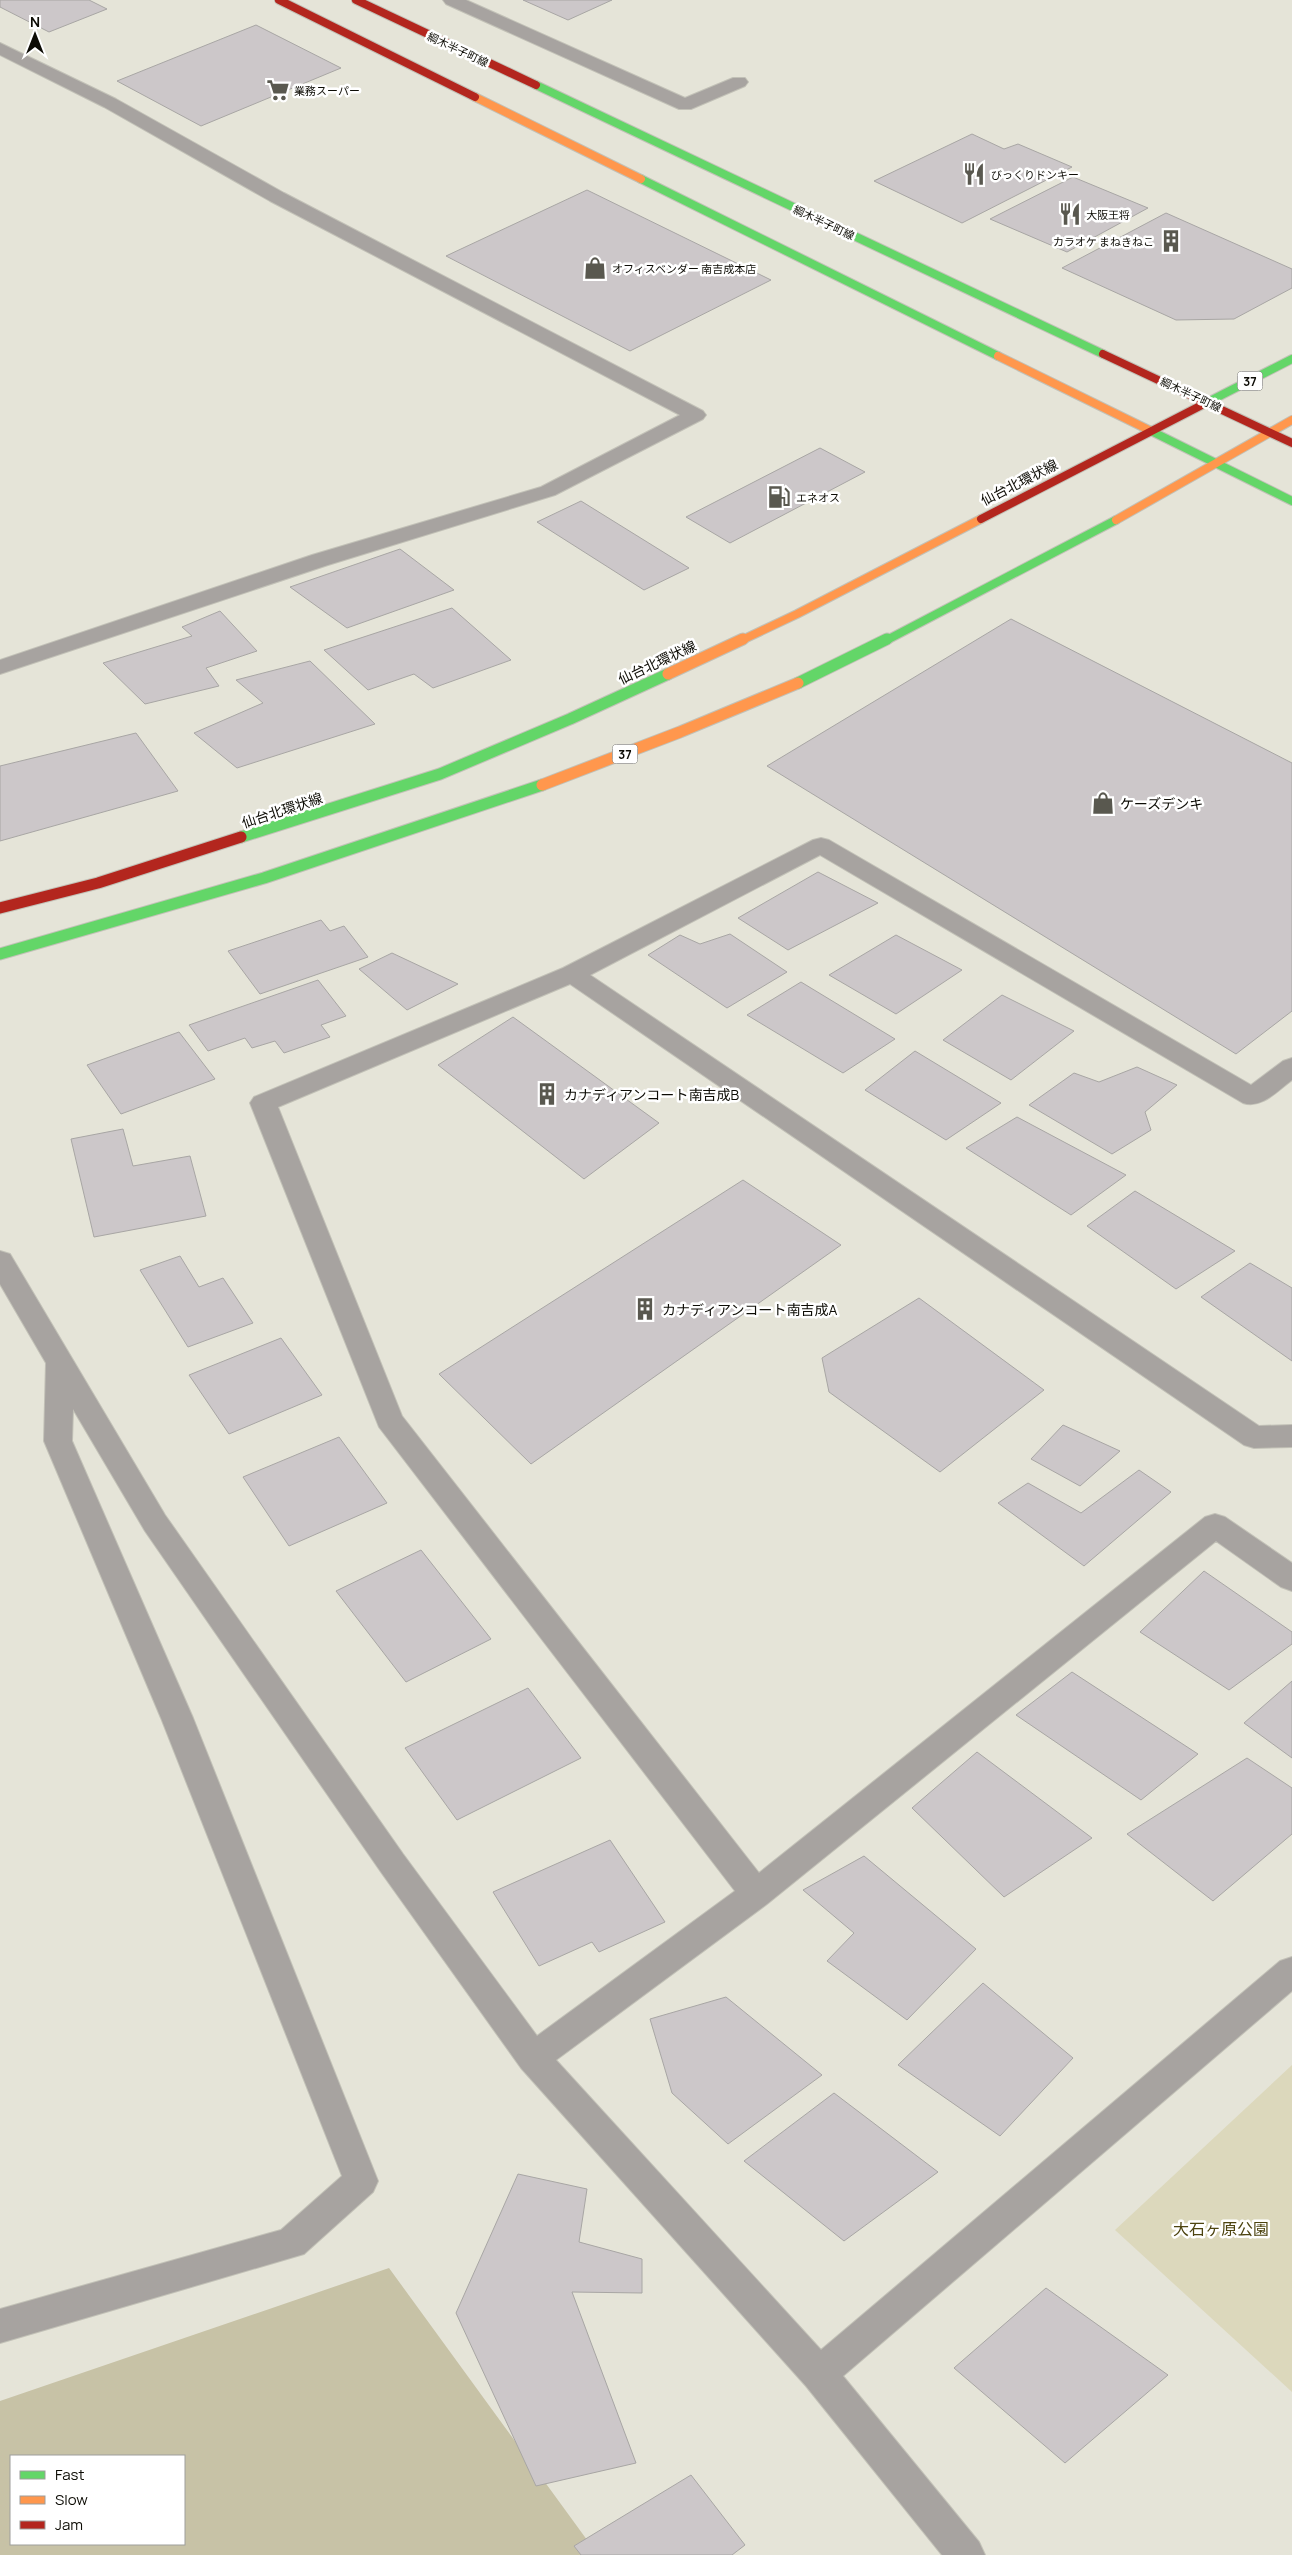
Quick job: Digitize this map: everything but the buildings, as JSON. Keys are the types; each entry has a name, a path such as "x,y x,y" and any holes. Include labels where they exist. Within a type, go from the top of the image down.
{"main road":[{"path":"279,0 1292,501"},
{"name":"綱木半子町線","path":"356,0 775,200 1292,443"},
{"name":"仙台北環状線","path":"0,908 98,883 440,774 570,719 797,614 1150,431 1292,360"},
{"name":"37","path":"0,954 88,931 288,872 451,817 640,749 832,667 1014,574 1292,420"}],"street":[{"path":"452,0 685,105 739,82"},
{"path":"0,48 110,103 277,197 696,416 548,491 320,560 0,667"},
{"path":"756,1894 389,1420 263,1103 572,974 821,845 1252,1097 1292,1067"},
{"path":"572,974 1254,1437 1292,1436"},
{"path":"0,1261 155,1523 392,1863 532,2058 819,2374 966,2555"},
{"path":"0,2326 292,2243 361,2181 177,1718 58,1441 60,1360"},
{"path":"532,2058 756,1894 1215,1525 1292,1579"},
{"path":"819,2374 1292,1971"}],"green space":[{"name":"大石ヶ原公園","path":"1292,2065 1292,2392 1115,2230"}],"shaded area":[{"path":"389,2268 598,2555 0,2555 0,2401"}],"traffic: fast":[{"path":"536,85 1103,354"},
{"path":"641,179 998,356"},
{"path":"1202,405 1292,359"},
{"path":"1151,431 1292,501"},
{"path":"798,683 949,609 1116,520"},
{"path":"241,837 440,774 570,719 668,674"},
{"path":"0,954 264,878 542,785"}],"traffic: slow":[{"path":"475,97 641,179"},
{"path":"998,356 1151,431"},
{"path":"1116,520 1292,420"},
{"path":"668,674 797,614 981,519"},
{"path":"542,785 680,732 798,683"}],"traffic: jam":[{"path":"279,0 475,97"},
{"path":"356,0 536,85"},
{"path":"1103,354 1292,443"},
{"path":"981,519 1202,405"},
{"path":"0,908 98,883 241,837"}],"place":[{"name":"業務スーパー","path":"278,90"},
{"name":"びっくりドンキー","path":"974,174"},
{"name":"大阪王将","path":"1070,214"},
{"name":"カラオケ まねきねこ","path":"1171,241"},
{"name":"オフィスベンダー 南吉成本店","path":"595,268"},
{"name":"エネオス","path":"779,497"},
{"name":"ケーズデンキ","path":"1103,803"},
{"name":"カナディアンコート南吉成B","path":"547,1094"},
{"name":"カナディアンコート南吉成A","path":"645,1309"}]}
